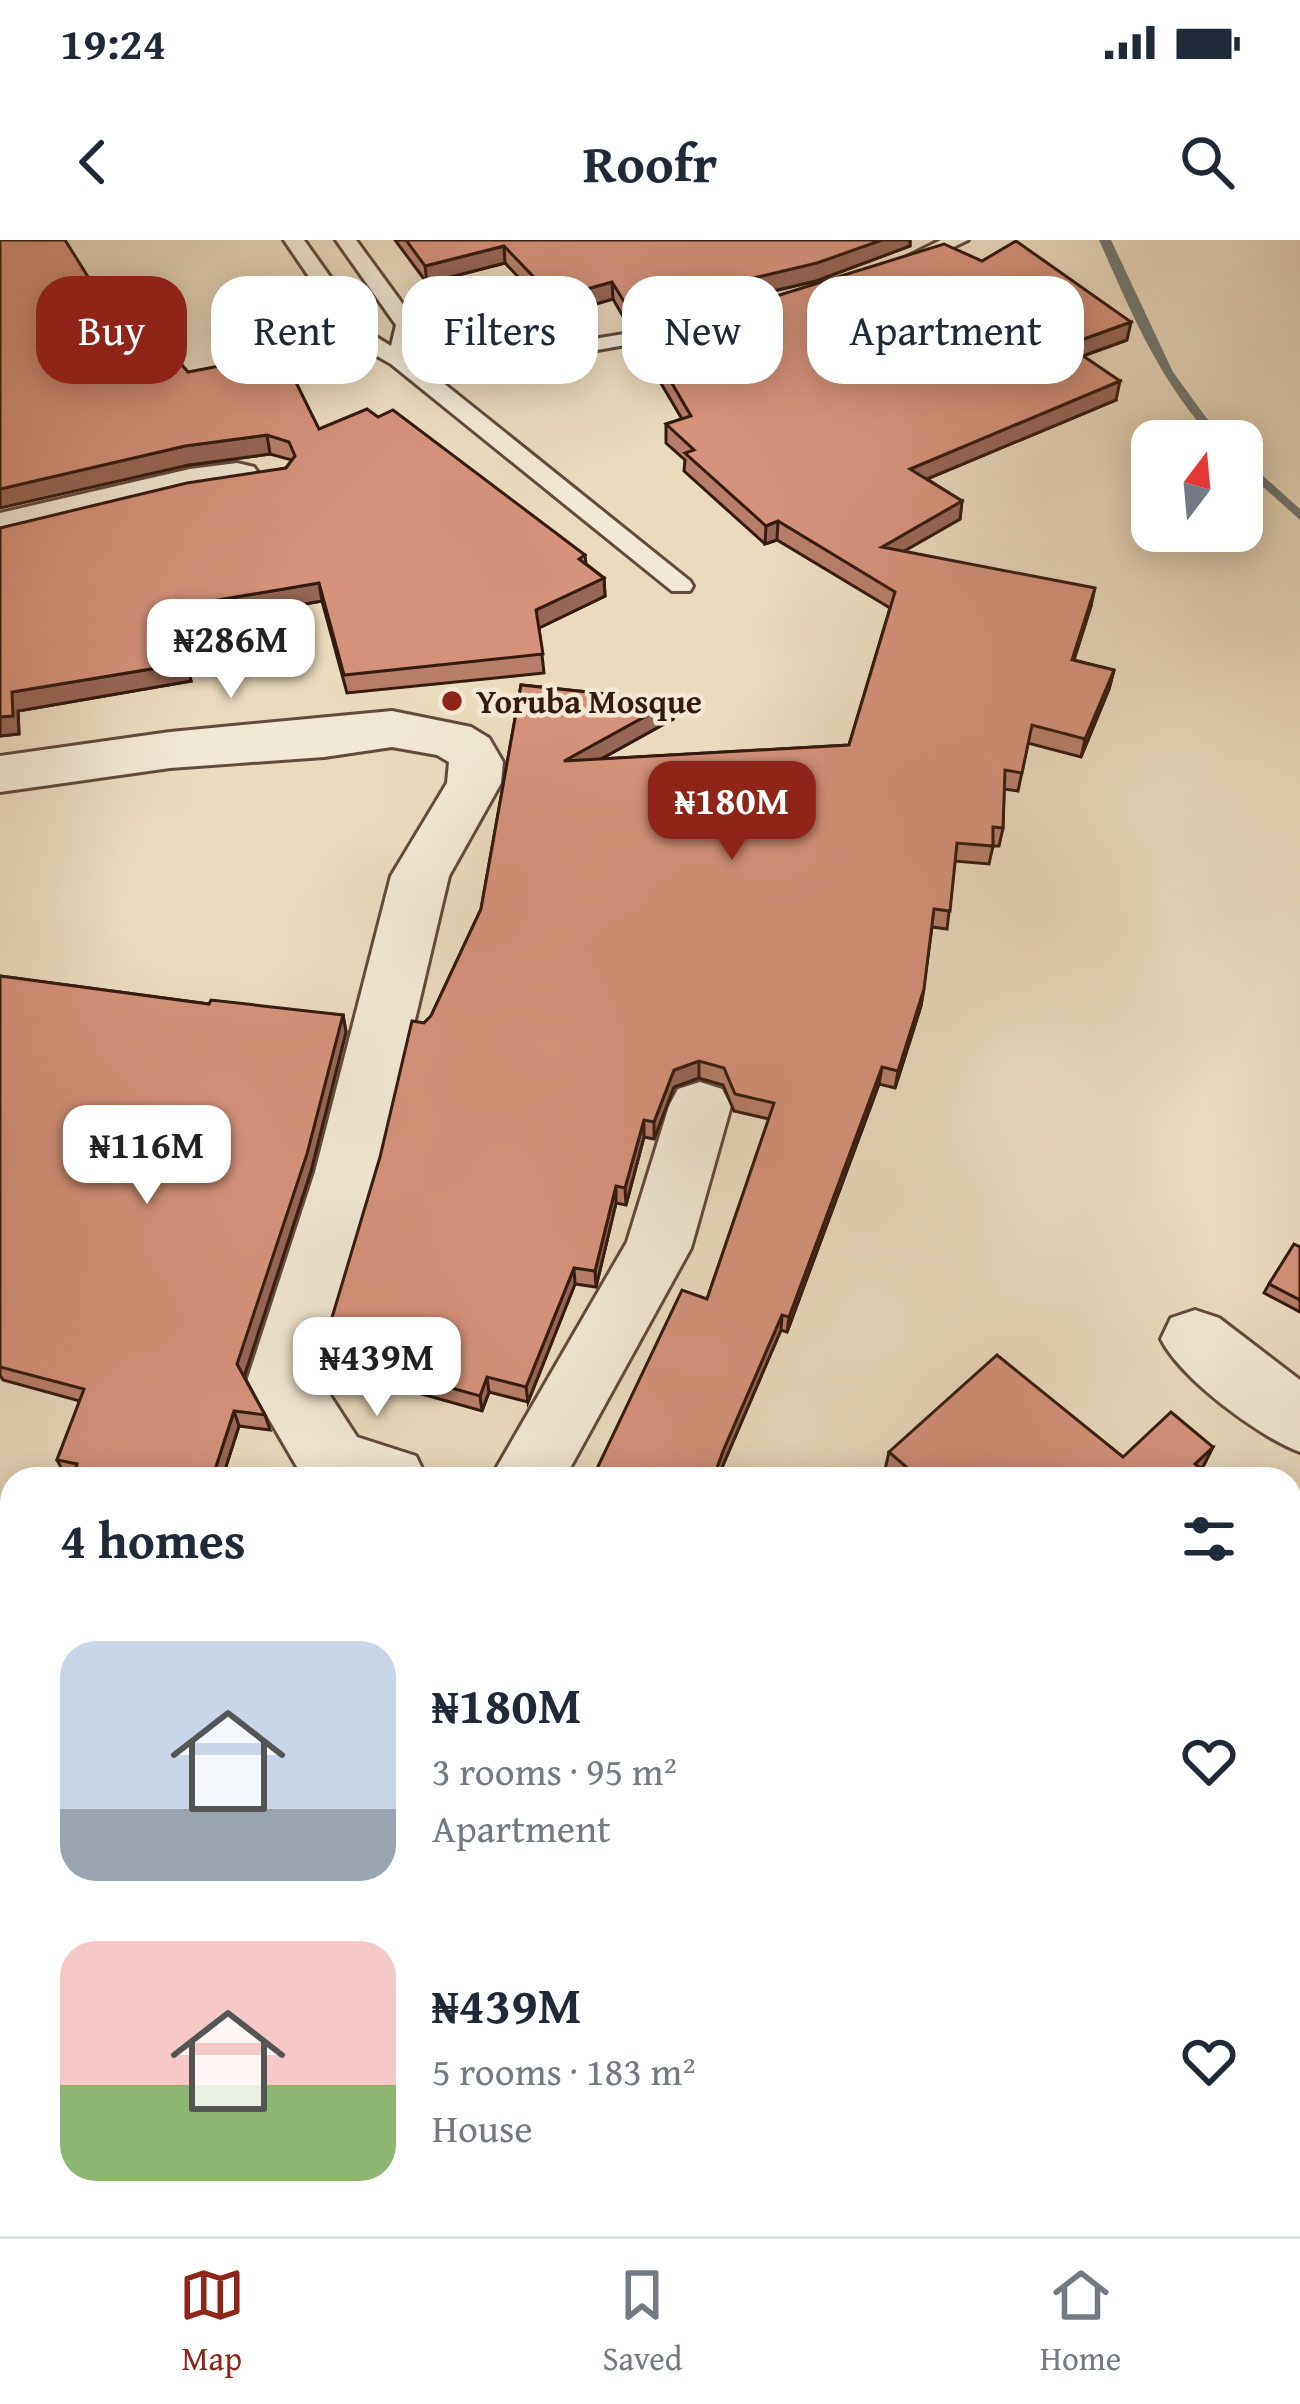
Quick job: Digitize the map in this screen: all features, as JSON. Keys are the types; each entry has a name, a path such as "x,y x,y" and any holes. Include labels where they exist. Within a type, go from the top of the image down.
{"street":[{"path":"0,528 190,483 272,472"},
{"path":"0,773 170,750 392,729 452,740 470,751 476,762 474,783 420,876 347,1172 282,1381 333,1462 350,1467"},
{"path":"533,1467 658,1248 700,1106"},
{"path":"1195,1340 1300,1420"}],"lane":[{"path":"294,240 362,338 402,363"},
{"path":"346,240 402,318"},
{"path":"878,274 958,240"},
{"path":"429,384 681,586"}],"building":[{"path":"0,240 65,240 88,276 36,276 36,384 187,384 187,371 211,368 211,384 297,384 319,429 367,409 378,417 393,410 585,555 579,559 604,578 536,610 543,654 344,675 319,583 171,608 187,663 12,692 13,716 0,717 0,528 187,483 286,468 295,456 289,442 267,435 185,446 0,489"},
{"path":"406,240 882,240 762,276 622,276 622,298 612,282 598,286 598,276 533,276 504,246 425,266"},
{"path":"1016,241 1066,276 841,276 944,244 982,261"},
{"path":"807,287 807,384 1084,384 1084,357 1120,381 910,469 962,501 882,547 1095,588 1072,660 1114,670 1085,739 1032,725 1022,773 1005,770 1003,828 993,827 993,846 957,843 950,911 934,909 924,989 898,1071 882,1067 789,1317 782,1315 717,1467 598,1467 682,1290 707,1299 774,1103 735,1094 724,1068 699,1061 674,1070 654,1122 644,1120 625,1188 616,1186 595,1271 574,1268 526,1387 487,1377 480,1396 394,1372 319,1361 380,1157 412,1021 424,1023 431,1016 481,909 521,685 673,701 564,761 849,745 895,592 778,521 766,526 685,453 694,450 666,424 691,416 672,384 783,384 783,294"},
{"path":"1084,289 1131,322 1084,339"},
{"path":"0,976 209,1004 211,1000 343,1015 307,1154 237,1364 265,1415 234,1411 216,1467 76,1467 57,1460 84,1389 0,1367"},
{"path":"1294,1244 1300,1247 1300,1300 1269,1284"},
{"path":"997,1355 1123,1457 1171,1412 1213,1447 1195,1464 1199,1467 906,1467 889,1452"}],"waterway":[{"path":"1105,240 1167,372 1202,420"},
{"path":"1263,481 1300,516"}],"place":[{"name":"Yoruba Mosque","path":"452,701"}]}
